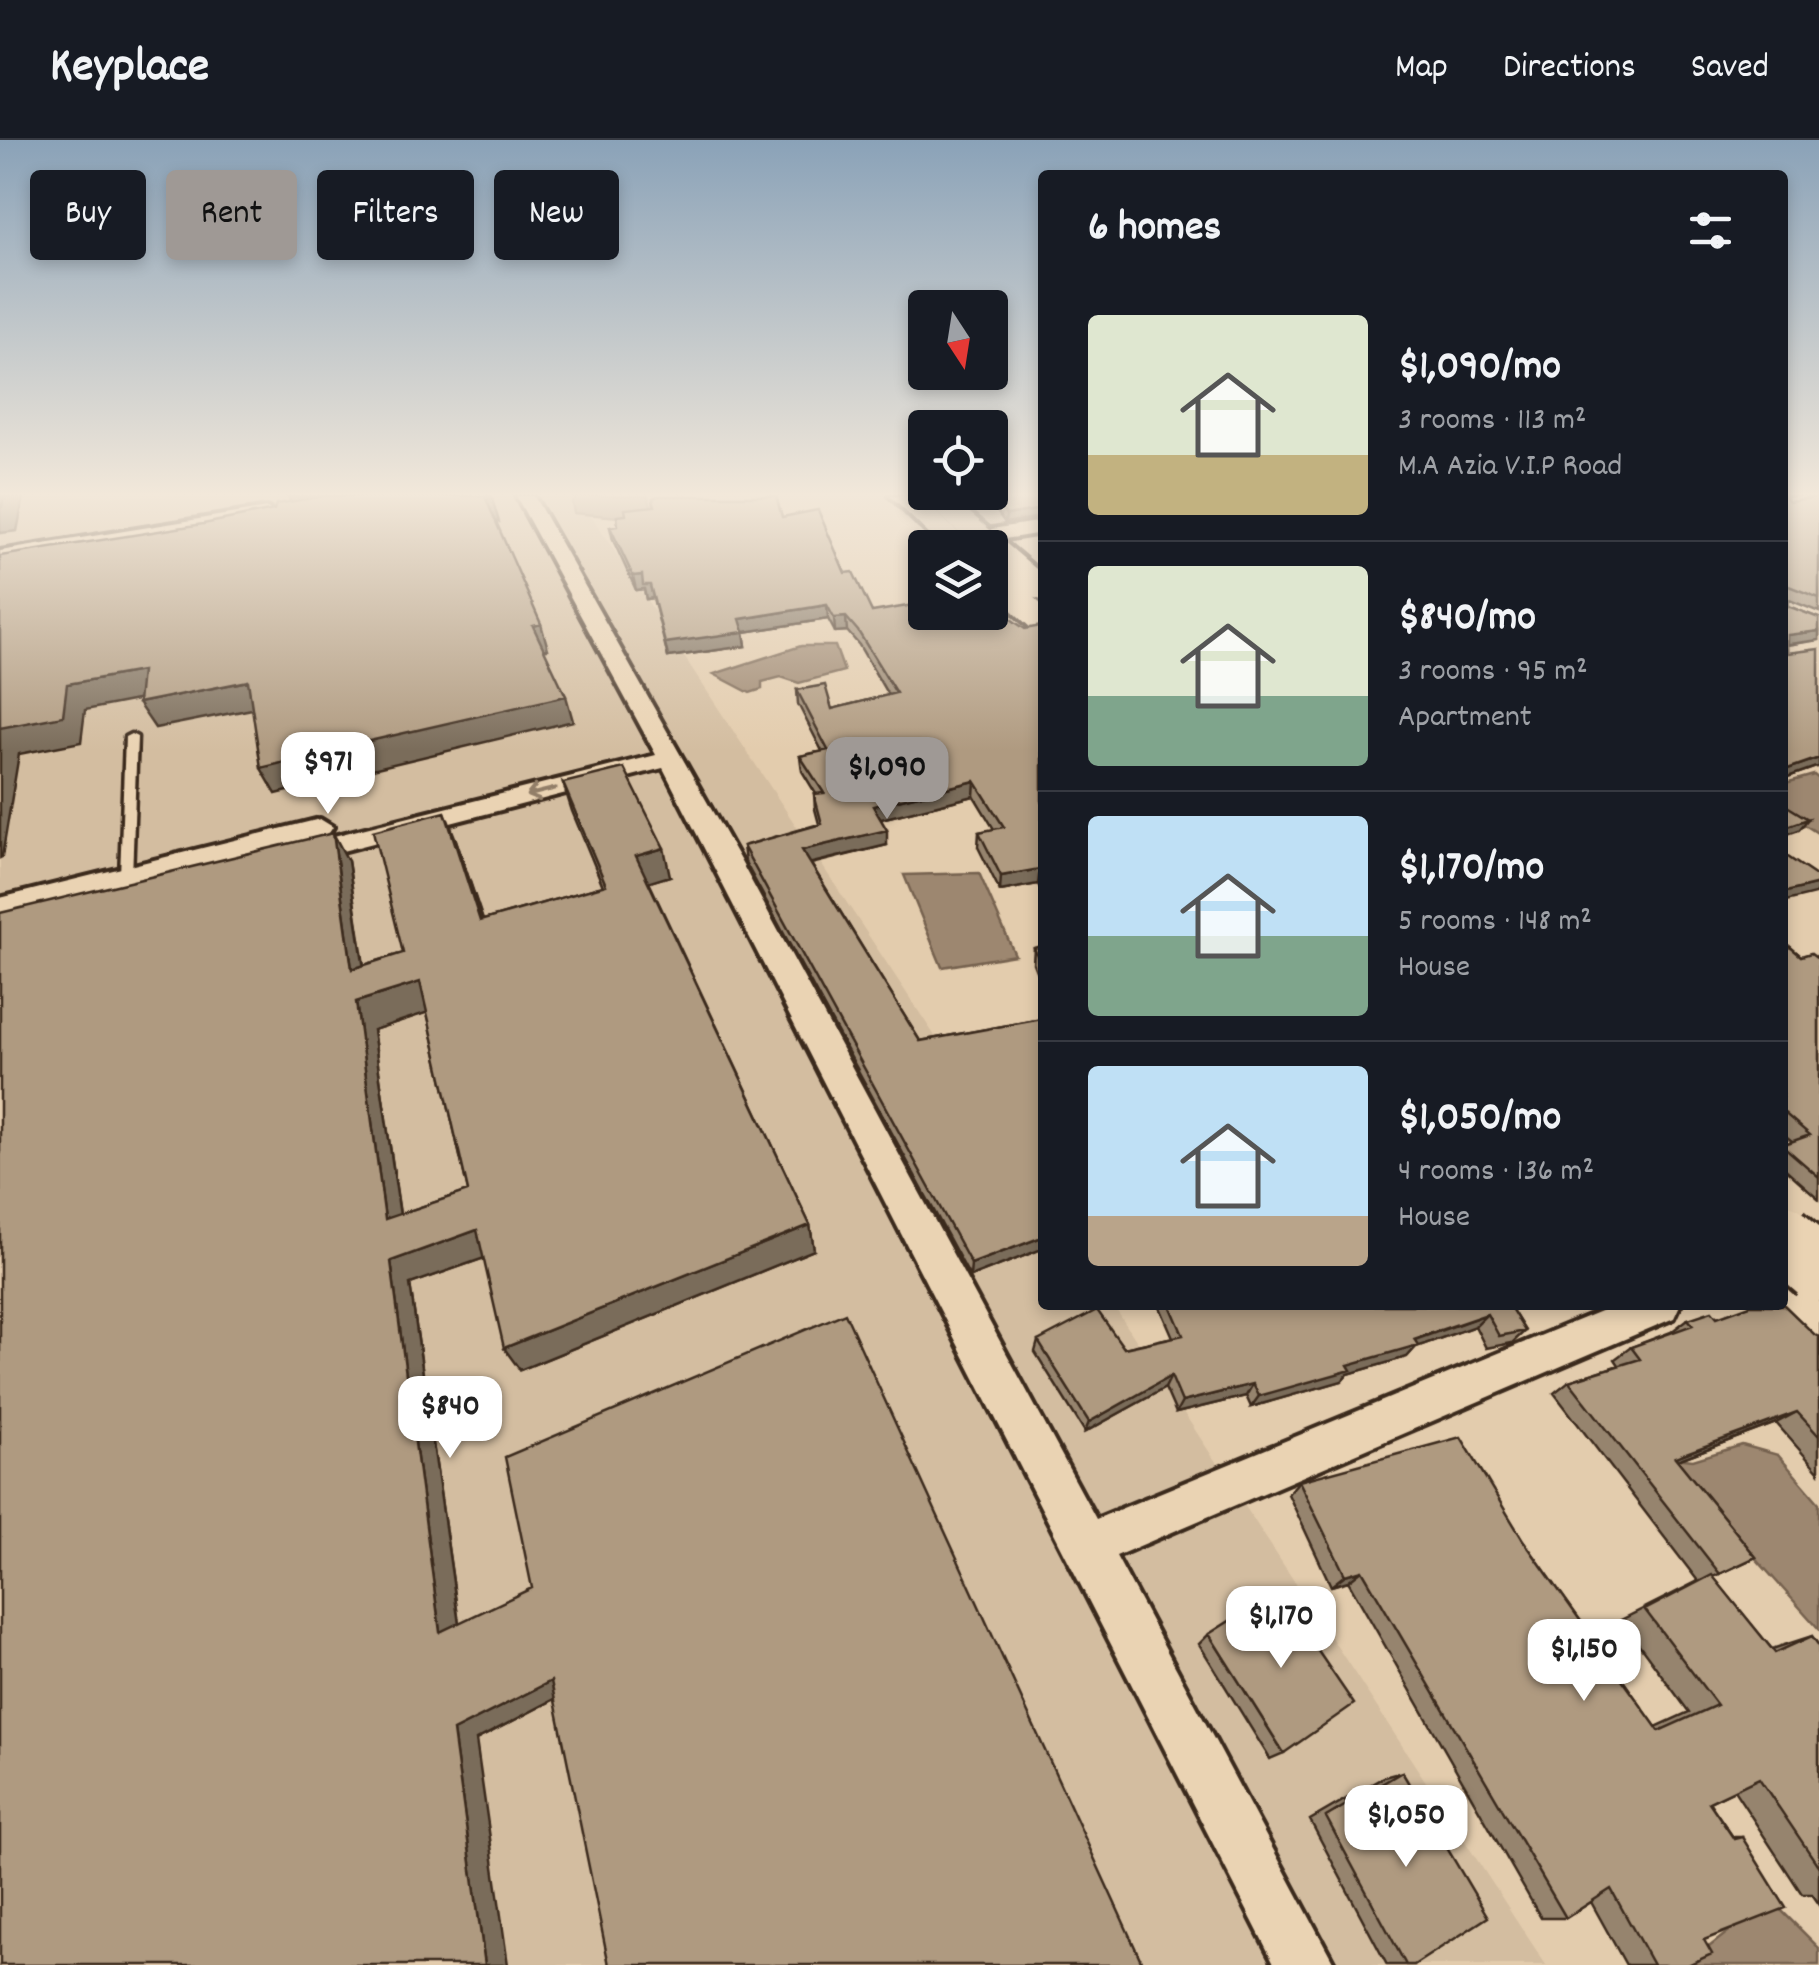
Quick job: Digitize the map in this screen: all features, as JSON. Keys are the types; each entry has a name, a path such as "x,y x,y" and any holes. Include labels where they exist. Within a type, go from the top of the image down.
{"highway":[{"path":"1016,581 1038,605"},
{"path":"1788,1242 1819,1269"},
{"path":"1788,1278 1819,1306"}],"main road":[{"path":"1008,590 1038,617"},
{"path":"1788,1219 1819,1246"},
{"path":"1788,1297 1819,1325"}],"street":[{"path":"571,581 844,1078 1084,1547 1306,1965"},
{"path":"0,930 126,888 665,749"},
{"path":"0,908 126,888"},
{"path":"1788,1262 1819,1259"},
{"path":"1084,1547 1648,1310"}],"lane":[{"path":"126,888 131,737"}],"shaded area":[{"path":"0,581 634,581 1038,1192 1038,1310 1116,1310 1546,1965 0,1965"},
{"path":"801,646 835,646 844,671 799,683 781,677 762,682 762,689 750,693 714,674"},
{"path":"1814,775 1819,779 1819,834 1788,814 1788,782"},
{"path":"979,873 1015,955 942,967 904,875"},
{"path":"1742,1445 1778,1455 1819,1503 1819,1629 1665,1457 1693,1460"},
{"path":"1770,1899 1819,1948 1819,1965 1686,1965"}],"building":[{"path":"0,581 522,581 541,624 533,626 566,696 352,745 350,737 322,743 323,753 261,768 248,681 138,703 141,671 67,684 63,716 0,728"},
{"path":"643,581 857,581 872,612 908,606 908,630 1008,630 1008,617 1025,629 1038,627 1038,869 1001,876 979,832 1004,827 975,781 873,806 887,830 802,850 920,1041 1038,1020 1038,1239 971,1264 743,846 822,824 814,794 824,793 800,756 828,750 797,690 825,685 832,709 896,693 858,631 846,617 834,618 827,605 740,619 744,632 665,643 650,585 643,585"},
{"path":"1788,581 1819,581 1819,598 1788,586"},
{"path":"1788,606 1819,618 1819,631 1788,635"},
{"path":"1819,649 1819,758 1788,769 1788,653"},
{"path":"624,768 664,848 636,856 810,1225 504,1348 477,1230 391,1261 440,1632 532,1588 505,1457 845,1313 1143,1965 609,1965 551,1681 453,1731 485,1965 0,1965 0,913 333,833 352,969 403,953 373,831 445,812 480,921 606,885 563,783","holes":["420,982 468,1191 385,1219 356,1002"]},
{"path":"1788,807 1808,819 1788,826"},
{"path":"1788,857 1819,878 1819,884 1788,892"},
{"path":"1788,945 1801,956 1811,953 1819,959 1819,1177 1788,1150 1788,1143 1810,1135 1788,1116"},
{"path":"1788,1309 1819,1337 1819,1436 1797,1412 1675,1457 1756,1557 1720,1574 1569,1381 1640,1359 1631,1347 1693,1325 1688,1319 1712,1311 1717,1317 1736,1310"},
{"path":"1097,1310 1124,1348 1183,1335 1172,1310 1512,1310 1525,1331 1499,1336 1487,1314 1414,1339 1418,1345 1348,1365 1351,1370 1259,1396 1253,1384 1182,1402 1171,1376 1089,1422 1038,1341"},
{"path":"1461,1437 1523,1540 1659,1731 1717,1705 1645,1610 1712,1575 1775,1653 1812,1636 1819,1646 1819,1867 1759,1778 1709,1802 1734,1839 1742,1837 1786,1908 1704,1940 1712,1954 1688,1965 1653,1965 1611,1889 1566,1918 1362,1570 1345,1575 1299,1481"},
{"path":"1277,1591 1354,1704 1284,1753 1209,1634"},
{"path":"1402,1772 1488,1917 1414,1965 1406,1965 1326,1817"}]}
